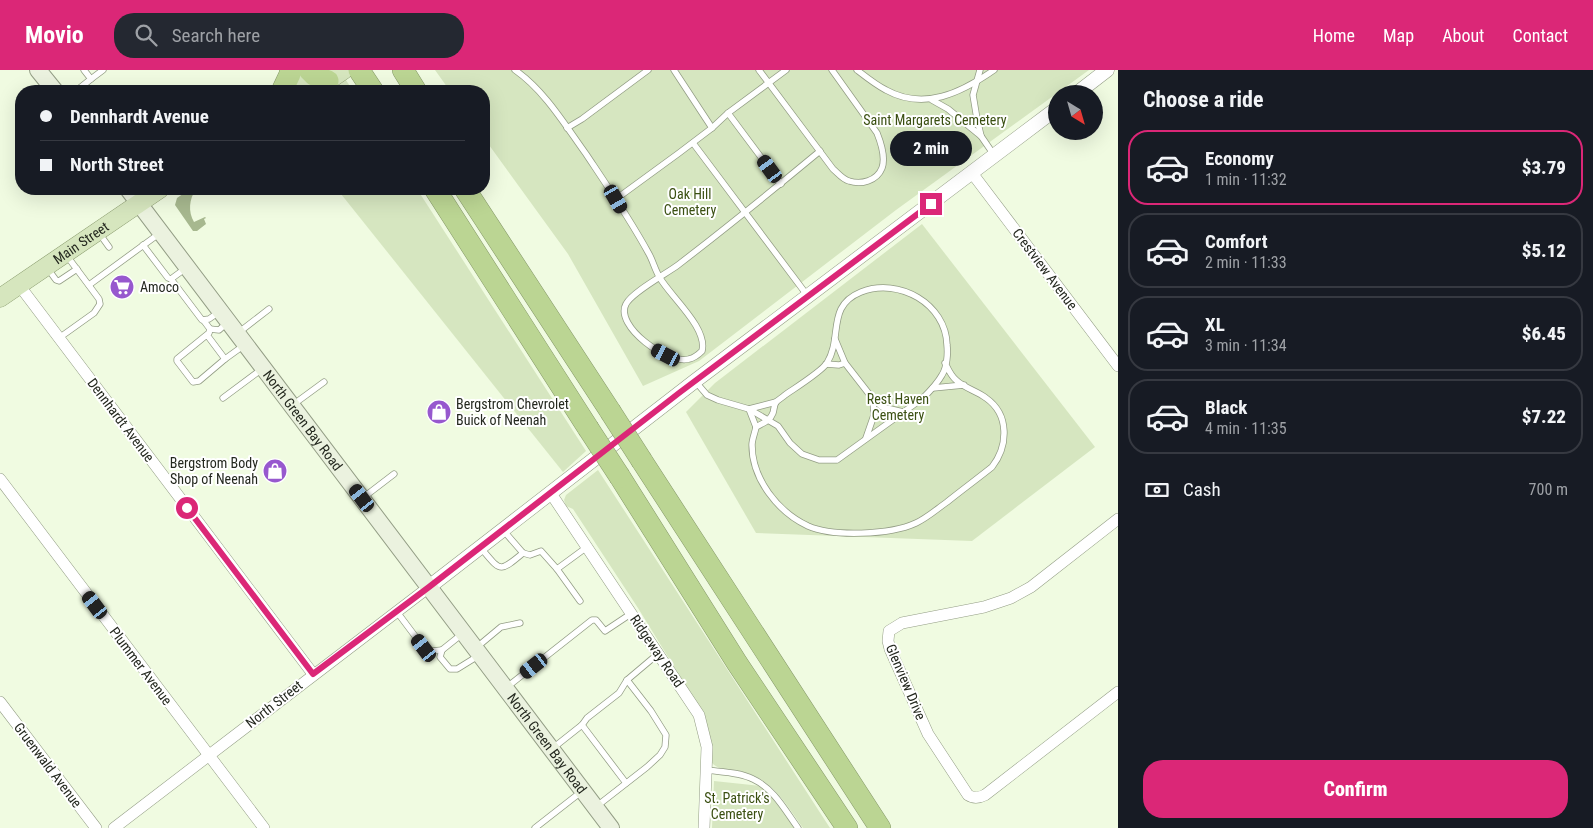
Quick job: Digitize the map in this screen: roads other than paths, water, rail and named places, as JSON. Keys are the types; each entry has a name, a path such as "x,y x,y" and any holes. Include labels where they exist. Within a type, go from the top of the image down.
{"highway":[{"path":"285,85 290,70"},
{"path":"391,70 400,85"},
{"path":"403,70 412,85"},
{"path":"438,195 620,477 737,663 846,828"},
{"path":"469,195 880,828"},
{"path":"472,195 479,211"}],"main road":[{"path":"38,70 49,85"},
{"path":"302,85 321,76"},
{"name":"North Green Bay Road","path":"132,195 610,828"},
{"name":"Main Street","path":"0,298 152,195"}],"street":[{"path":"1088,85 1107,70"},
{"name":"North Street","path":"114,828 695,381 1048,115"},
{"name":"Crestview Avenue","path":"972,173 1118,366"},
{"name":"Dennhardt Avenue","path":"19,285 313,674"},
{"name":"Plummer Avenue","path":"0,479 264,828"},
{"name":"Ridgeway Road","path":"550,492 699,715 707,746 704,828"},
{"name":"Glenview Drive","path":"1118,519 1031,587 1016,595 984,607 902,623 889,631 888,641 890,650 928,734 971,798 984,795 1118,692"},
{"name":"Gruenwald Avenue","path":"0,702 96,828"}],"lane":[{"path":"84,70 91,79"},
{"path":"84,85 103,70"},
{"path":"515,70 534,88 567,128 616,199 649,254 660,278 703,338 702,351 696,356 682,360 655,350 638,335 626,320 623,313 625,305 630,298 660,278 746,212 820,151"},
{"path":"567,128 648,70"},
{"path":"674,70 712,128"},
{"path":"759,70 837,172 849,181 865,182 876,178 882,168 884,157 882,144 878,133 832,70"},
{"path":"616,199 693,143 728,113 786,70"},
{"path":"857,70 891,93 911,99 932,100 977,81 994,70"},
{"path":"980,70 973,95 976,119 981,136"},
{"path":"932,100 948,109 981,136 995,156"},
{"path":"728,113 781,184"},
{"path":"693,143 809,297"},
{"path":"97,232 109,247"},
{"path":"89,285 118,259 161,232"},
{"path":"143,245 204,321 208,332 225,359"},
{"path":"59,338 98,308 99,300 65,253"},
{"path":"46,267 56,280 77,269"},
{"path":"171,279 187,267"},
{"path":"695,381 707,395 749,409 778,426 790,443 802,454 818,460 837,460 923,398 933,388 943,374 948,353 947,338 942,324 936,312 927,303 911,294 895,289 877,289 862,292 852,297 842,306 836,321 833,350 826,364 776,402 749,409"},
{"path":"233,327 225,359 193,382 177,361 179,356 208,332 233,327 269,309"},
{"path":"204,321 209,319 233,327"},
{"path":"835,338 845,363 873,399 882,406 903,412"},
{"path":"826,364 839,365 845,363"},
{"path":"749,409 756,427 752,444 760,479 769,494 792,516 806,525 817,529 862,533 896,530 916,523 931,514 992,467 999,458 1004,445 1004,426 997,409 988,399 955,380 945,363"},
{"path":"223,398 264,367"},
{"path":"292,406 324,382"},
{"path":"933,388 964,385"},
{"path":"864,441 874,415 873,399"},
{"path":"756,427 769,420 773,414 776,402"},
{"path":"362,498 394,474"},
{"path":"503,529 524,553 530,555 541,551 557,569 580,601"},
{"path":"480,547 497,567 501,569 524,553"},
{"path":"557,569 587,548"},
{"path":"397,612 424,648 432,651 442,650 463,633"},
{"path":"505,688 592,620 596,620 605,631 632,614"},
{"path":"442,650 440,657 450,669 457,669 478,652 501,627 520,623"},
{"path":"551,749 582,725 587,718 619,692 627,680 659,653"},
{"path":"595,808 660,755 665,747 666,735 651,711 627,680"},
{"path":"582,725 626,783"},
{"path":"705,770 739,774 761,783 776,798 798,828"},
{"path":"536,828 583,791"}],"place":[{"name":"Amoco","path":"122,287"},
{"name":"Bergstrom Chevrolet Buick of Neenah","path":"439,412"},
{"name":"Bergstrom Body Shop of Neenah","path":"275,471"}],"park label":[{"name":"Saint Margarets Cemetery","path":"935,120"},
{"name":"Oak Hill Cemetery","path":"690,202"},
{"name":"Rest Haven Cemetery","path":"898,408"},
{"name":"St. Patrick's Cemetery","path":"737,806"}]}
